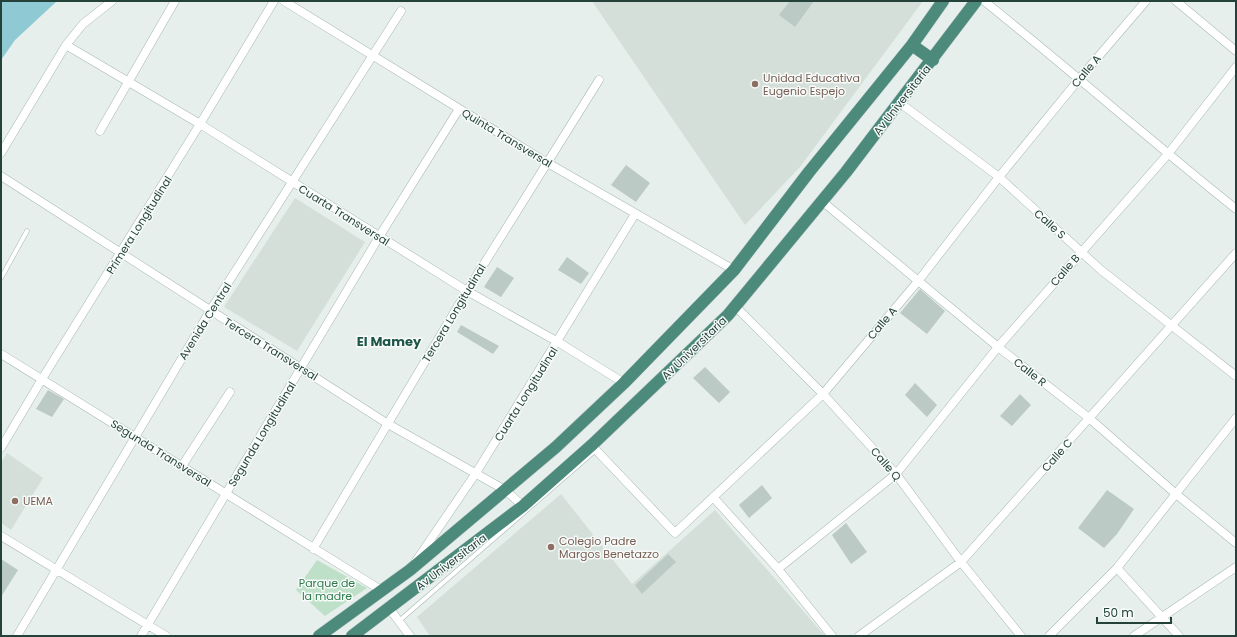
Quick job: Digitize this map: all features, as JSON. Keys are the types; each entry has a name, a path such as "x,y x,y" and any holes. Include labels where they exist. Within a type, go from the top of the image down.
{"highway":[{"name":"Av Universitaria","path":"319,636 410,570 556,447 624,383 734,270 809,172 912,45 942,1"},
{"name":"Av Universitaria","path":"352,636 522,506 595,447 735,306 823,202 933,60 976,1"},
{"path":"912,45 933,60"}],"street":[{"path":"1,153 66,45 83,24 112,1"},
{"path":"100,131 175,1"},
{"name":"Primera Longitudinal","path":"1,448 274,1"},
{"name":"Quinta Transversal","path":"284,1 546,162 734,270"},
{"path":"984,1 1080,78 1168,154 1236,209"},
{"name":"Calle A","path":"595,447 675,533 823,394 919,280 1080,78 1146,1"},
{"path":"1176,1 1236,51"},
{"name":"Avenida Central","path":"17,636 134,436 210,311 401,11"},
{"name":"Cuarta Transversal","path":"66,45 200,124 467,291 558,342 624,383"},
{"name":"Calle B","path":"778,569 896,474 998,347 1168,154 1236,67"},
{"name":"Tercera Longitudinal","path":"313,549 467,291 546,162 599,80"},
{"name":"Calle S","path":"900,103 999,178 1100,270 1236,376"},
{"name":"Segunda Longitudinal","path":"141,636 380,237 459,109"},
{"name":"Tercera Transversal","path":"1,176 122,252 210,311 388,424 505,490 522,506"},
{"name":"Calle R","path":"823,202 998,347 1090,418 1176,494 1236,543"},
{"name":"Cuarta Longitudinal","path":"410,570 476,473 558,342 635,214"},
{"name":"Calle C","path":"859,636 961,562 1236,254"},
{"name":"Calle Q","path":"735,306 823,394 896,474 961,562 1021,636"},
{"name":"Segunda Transversal","path":"1,354 381,590"},
{"path":"182,466 230,392"},
{"path":"1049,636 1117,568 1236,418"},
{"path":"713,497 778,569 832,636"},
{"path":"1,536 166,636"},
{"path":"1134,636 1161,616 1236,567"},
{"path":"1117,568 1179,636"},
{"path":"389,608 410,636"}],"lane":[{"path":"1,278 27,231"},
{"path":"399,621 595,447"}],"shaded area":[{"name":"Unidad Educativa Eugenio Espejo","path":"592,1 923,1 800,167 745,225"},
{"path":"295,198 365,242 297,351 224,307"},
{"name":"UEMA","path":"7,453 43,478 11,530 1,523 1,463"},
{"name":"Colegio Padre Margos Benetazzo","path":"561,494 632,584 715,510 825,636 430,636 417,617"}],"green space":[{"name":"Parque de la madre","path":"317,560 367,588 325,616 296,590"}],"water":[{"path":"1,1 57,1 15,40 1,60"}],"building":[{"path":"790,1 814,1 795,27 779,15"},
{"path":"626,165 650,183 636,202 611,185"},
{"path":"567,257 589,273 581,284 558,270"},
{"path":"497,267 514,278 501,297 484,287"},
{"path":"920,289 945,311 927,334 900,313"},
{"path":"461,325 499,346 493,354 457,332"},
{"path":"705,367 730,392 719,403 693,378"},
{"path":"915,383 937,405 927,417 905,395"},
{"path":"48,390 64,399 52,417 36,409"},
{"path":"1020,394 1031,405 1012,426 1000,416"},
{"path":"762,485 772,498 749,518 739,505"},
{"path":"1107,490 1134,509 1117,534 1104,548 1078,528"},
{"path":"846,523 867,552 851,564 832,535"},
{"path":"668,554 676,562 642,594 635,585"},
{"path":"1,559 18,570 1,597"}],"place":[{"name":"Unidad Educativa Eugenio Espejo","path":"755,84"},
{"name":"UEMA","path":"15,501"},
{"name":"Colegio Padre Margos Benetazzo","path":"551,547"}],"district":[{"name":"El Mamey","path":"389,341"}]}
